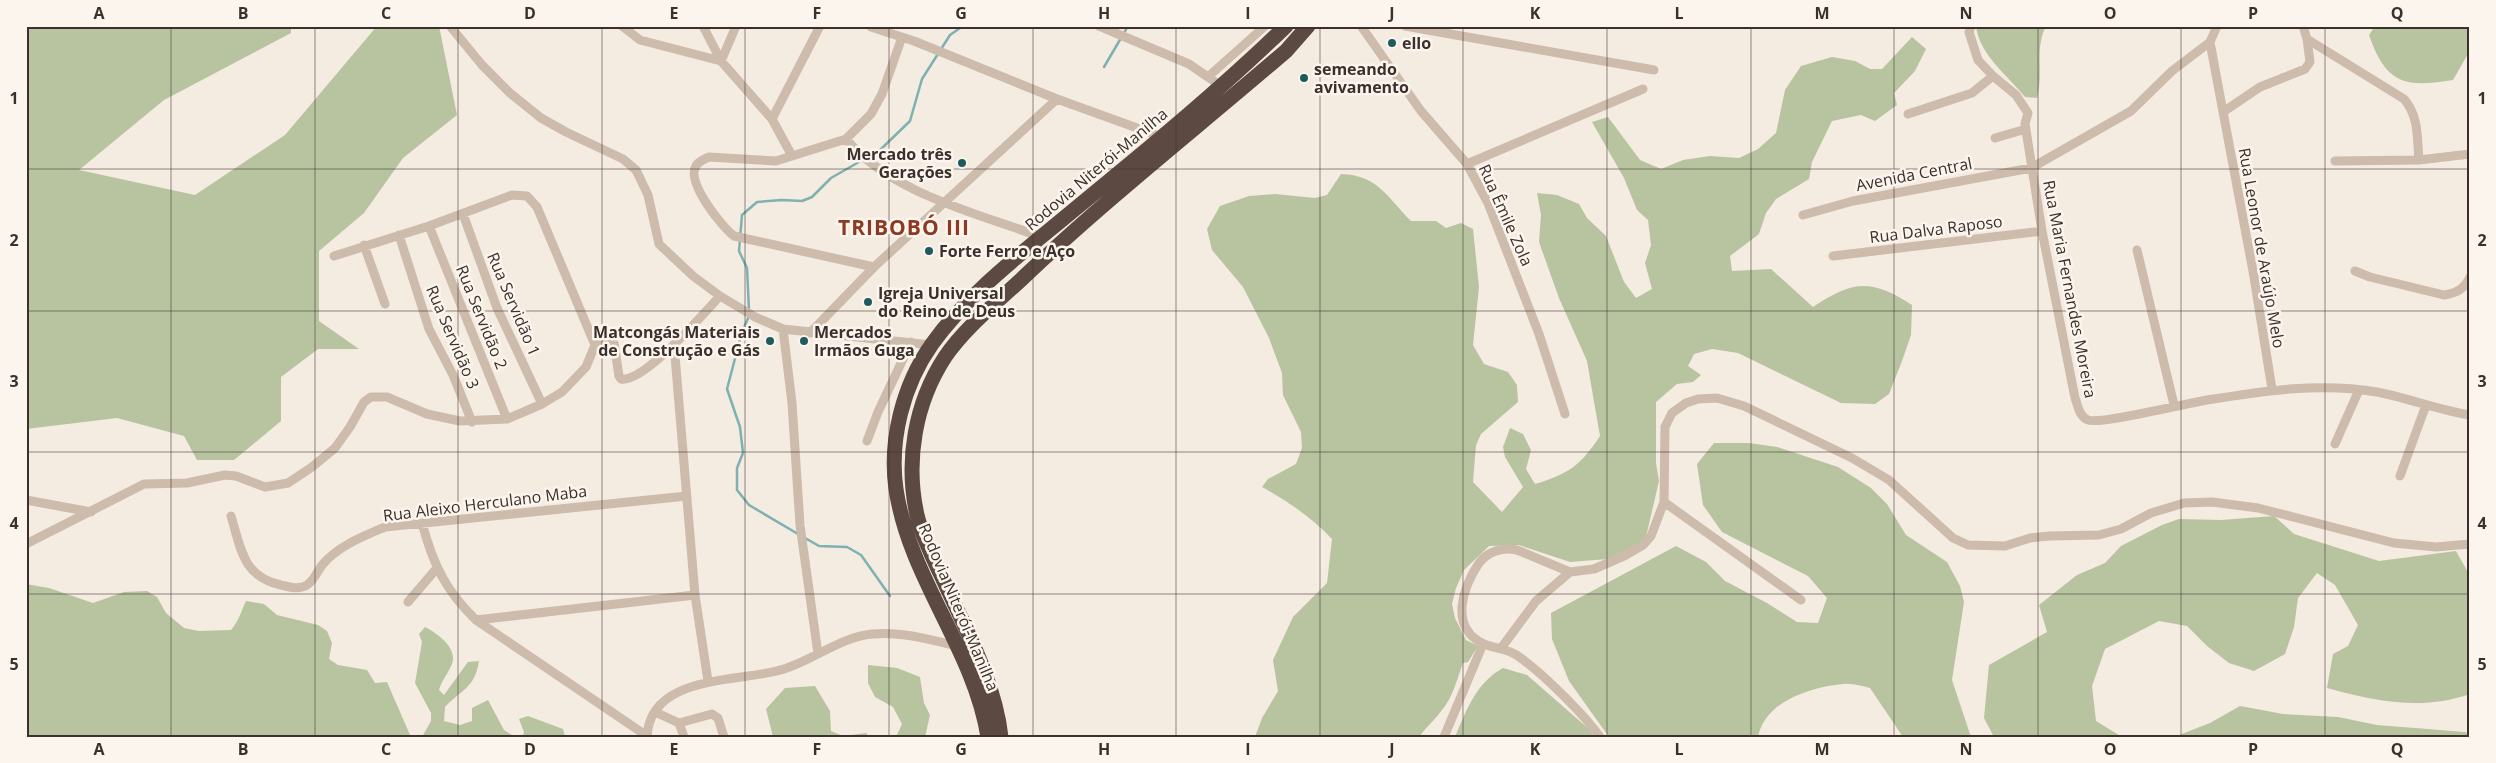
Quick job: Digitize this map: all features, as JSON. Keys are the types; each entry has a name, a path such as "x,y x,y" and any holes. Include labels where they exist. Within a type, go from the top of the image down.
{"highway":[{"name":"Rodovia Niterói-Manilha","path":"988,737 978,693 908,537 899,506 894,469 897,436 906,394 916,371 931,345 952,319 1041,237 1162,137 1286,26"},
{"name":"Rodovia Niterói-Manilha","path":"1001,737 986,678 930,552 918,516 913,484 912,456 917,421 928,389 945,357 965,333 1044,258 1286,51 1308,26"}],"street":[{"path":"450,26 482,65 510,93 541,118 624,159 636,170 648,195 656,237 662,249 720,296 742,310 783,329 931,345"},
{"path":"622,26 640,40 721,61"},
{"path":"704,26 721,61 753,100 772,119 792,156"},
{"path":"721,61 736,26"},
{"path":"772,119 820,26"},
{"path":"871,26 953,57 1057,100 1162,137"},
{"path":"1099,26 1189,64 1221,86"},
{"path":"1209,76 1265,26"},
{"name":"Rua Êmile Zola","path":"1361,26 1421,111 1467,164 1488,203 1507,247 1539,334 1565,414"},
{"path":"1404,26 1654,70"},
{"path":"1971,26 1969,32 1978,60 1993,76 2016,95 2028,112 2026,129 2031,168"},
{"name":"Rua Maria Fernandes Moreira","path":"2174,405 2105,420 2090,421 2080,413 2042,232 2031,168 2131,112 2172,71 2210,42 2217,26"},
{"path":"2223,112 2260,87 2304,69 2310,62 2307,39 2302,26"},
{"path":"874,267 814,252 738,237 718,218 699,191 694,174 695,166 701,160 709,157 764,161 792,156 846,140 862,126 875,108 882,94 902,37"},
{"path":"2307,39 2404,99 2412,109 2415,120 2419,160"},
{"name":"Rua Leonor de Araújo Melo","path":"2210,42 2253,270 2272,390"},
{"path":"1908,114 1972,94 1993,76"},
{"path":"1467,164 1643,89"},
{"path":"810,333 874,267 1057,100"},
{"path":"1994,138 2026,129"},
{"path":"846,140 872,166 946,202 1041,237"},
{"path":"2335,162 2419,160 2470,154"},
{"name":"Avenida Central","path":"1803,215 1853,201 2031,168"},
{"path":"334,256 429,226 512,195 527,196 532,200 595,345"},
{"name":"Rua Servidão 1","path":"463,214 498,308 542,404"},
{"name":"Rua Servidão 2","path":"429,226 507,419"},
{"name":"Rua Dalva Raposo","path":"1834,256 2042,232"},
{"name":"Rua Servidão 3","path":"399,235 429,329 452,375 472,422"},
{"path":"364,246 385,304"},
{"path":"2137,250 2174,405 2272,390 2321,386 2377,392 2470,415"},
{"path":"2355,271 2370,277 2444,295 2454,294 2461,289 2470,277"},
{"path":"26,544 144,484 187,483 225,475 236,476 265,487 288,483 312,468 335,448 364,402 371,397 387,397 427,414 472,422 507,419 542,404 562,392 586,367 595,345 605,339 614,344 619,376 625,380 640,374 674,344 720,296"},
{"path":"783,329 792,403 800,525 818,654"},
{"path":"867,441 911,342"},
{"path":"674,344 695,595 708,681"},
{"path":"2335,444 2359,390"},
{"path":"1600,737 1536,669 1502,647 1483,644 1468,629 1462,616 1461,602 1472,573 1482,560 1494,551 1509,548 1570,572 1594,569 1624,556 1643,545 1651,536 1664,502 1665,427 1672,413 1686,402 1698,399 1718,398 1744,406 1852,458 1889,480 1953,538 1968,545 2005,546 2030,538 2099,535 2121,528 2151,513 2184,503 2212,502 2258,508 2394,543 2436,547 2470,544"},
{"path":"2400,476 2426,405"},
{"name":"Rua Aleixo Herculano Maba","path":"231,516 244,558 258,577 270,583 298,588 311,583 328,559 364,536 385,527 687,496"},
{"path":"26,500 91,512"},
{"path":"1664,502 1800,600"},
{"path":"422,523 437,568 457,602 476,620 647,736"},
{"path":"408,602 437,568"},
{"path":"1502,647 1536,602 1570,572"},
{"path":"476,620 695,595"},
{"path":"647,736 648,722 669,698 683,690 708,681 764,675 786,669 818,654 871,634 914,636 958,646"},
{"path":"1444,737 1483,644"},
{"path":"655,712 679,723 712,714 718,718 724,737"},
{"path":"679,723 684,737"}],"green space":[{"path":"26,26 291,26 291,33 164,100 79,170 195,195 285,135 377,26 439,26 457,115 403,158 364,213 319,251 319,321 359,349 318,349 281,377 281,421 234,460 197,460 184,436 117,418 26,429"},
{"path":"1976,26 2046,26 2042,35 2037,98 2025,97 1995,64 1978,36"},
{"path":"2375,26 2470,26 2469,52 2453,80 2422,83 2399,79 2390,73 2376,51 2369,35"},
{"path":"1912,37 1926,49 1915,71 1894,93 1897,105 1875,121 1861,115 1832,121 1812,162 1809,179 1776,199 1766,213 1759,234 1730,256 1732,271 1771,269 1813,307 1840,292 1862,286 1885,291 1912,305 1911,335 1889,394 1875,404 1841,403 1738,353 1712,349 1694,354 1688,366 1701,375 1693,382 1677,384 1656,402 1656,463 1659,481 1645,541 1608,559 1570,562 1519,545 1489,546 1464,570 1456,588 1452,604 1455,618 1466,640 1478,646 1468,662 1463,663 1446,705 1419,737 1255,737 1262,718 1278,691 1273,660 1293,617 1327,583 1332,539 1299,510 1262,487 1268,479 1296,464 1302,448 1301,432 1283,395 1282,373 1269,338 1243,287 1212,250 1207,229 1220,206 1249,196 1275,194 1315,198 1327,195 1341,174 1354,175 1364,178 1381,189 1411,221 1436,221 1446,228 1461,223 1473,229 1479,287 1473,345 1484,364 1508,372 1517,385 1518,402 1481,434 1476,445 1473,482 1502,512 1523,487 1505,457 1503,447 1510,428 1523,434 1531,450 1526,469 1535,484 1557,476 1573,467 1587,454 1600,436 1587,361 1559,298 1539,242 1541,215 1537,193 1557,195 1579,204 1587,218 1606,236 1624,282 1636,298 1652,289 1645,263 1651,245 1648,220 1637,210 1624,178 1592,122 1608,117 1640,160 1661,169 1683,160 1710,156 1739,158 1758,149 1776,133 1785,90 1801,66 1832,57 1855,61 1870,69 1882,69"},
{"path":"1714,443 1749,443 1777,447 1838,467 1871,488 1887,504 1906,535 1947,562 1960,586 1964,602 1952,680 1971,737 1903,737 1870,688 1846,684 1817,688 1791,698 1770,714 1762,725 1758,737 1609,737 1569,681 1552,639 1551,613 1676,546 1706,562 1725,581 1767,603 1797,622 1818,623 1827,598 1808,576 1722,532 1703,505 1697,464"},
{"path":"2274,516 2294,534 2379,561 2456,551 2470,576 2470,694 2434,702 2416,703 2362,697 2327,688 2333,654 2348,646 2358,625 2335,585 2317,573 2298,598 2294,627 2285,654 2254,671 2229,663 2207,646 2187,626 2159,621 2105,649 2092,686 2096,721 2122,737 1994,737 1984,718 1989,665 2047,632 2039,605 2077,575 2105,563 2121,546 2162,525 2179,519 2221,520"},
{"path":"26,584 49,588 93,603 124,592 147,591 157,597 166,613 184,628 199,631 231,630 238,620 246,601 264,604 277,615 318,625 327,631 332,643 329,659 338,665 367,670 375,683 387,682 410,735 418,737 26,737"},
{"path":"425,627 446,642 452,654 451,666 439,690 444,695 468,662 479,661 471,683 445,707 444,721 460,725 472,721 472,708 488,700 504,730 515,737 422,737 431,721 431,713 415,683 422,642 419,634"},
{"path":"868,665 897,668 920,677 924,703 930,715 925,737 896,737 902,724 893,707 875,697 868,683"},
{"path":"1503,668 1527,675 1590,730 1594,737 1455,737 1468,707 1479,689"},
{"path":"815,686 830,711 831,731 843,736 866,733 870,737 773,737 766,709 785,688"},
{"path":"2240,706 2283,714 2338,717 2377,725 2465,732 2470,734 2470,737 2174,737 2210,723"},
{"path":"528,716 563,729 565,737 523,737 524,732 519,719"}],"waterway":[{"path":"749,311 747,268 739,251 742,215 757,202 802,201 812,197 831,178 880,150 910,121 922,79 950,35 963,26"},
{"path":"1124,33 1128,26"},
{"path":"1104,67 1121,38"},
{"path":"749,316 742,332 727,389 740,427 743,453 737,468 737,490 749,505 798,534"},
{"path":"805,538 819,546 847,547 861,555 890,596"}],"place":[{"name":"ello","path":"1392,43"},
{"name":"semeando avivamento","path":"1304,78"},
{"name":"Mercado três Gerações","path":"962,163"},
{"name":"Forte Ferro e Aço","path":"929,251"},
{"name":"Igreja Universal do Reino de Deus","path":"868,302"},
{"name":"Matcongás Materiais de Construção e Gás","path":"770,341"},
{"name":"Mercados Irmãos Guga","path":"804,341"}],"district":[{"name":"TRIBOBÓ III","path":"904,228"}]}
